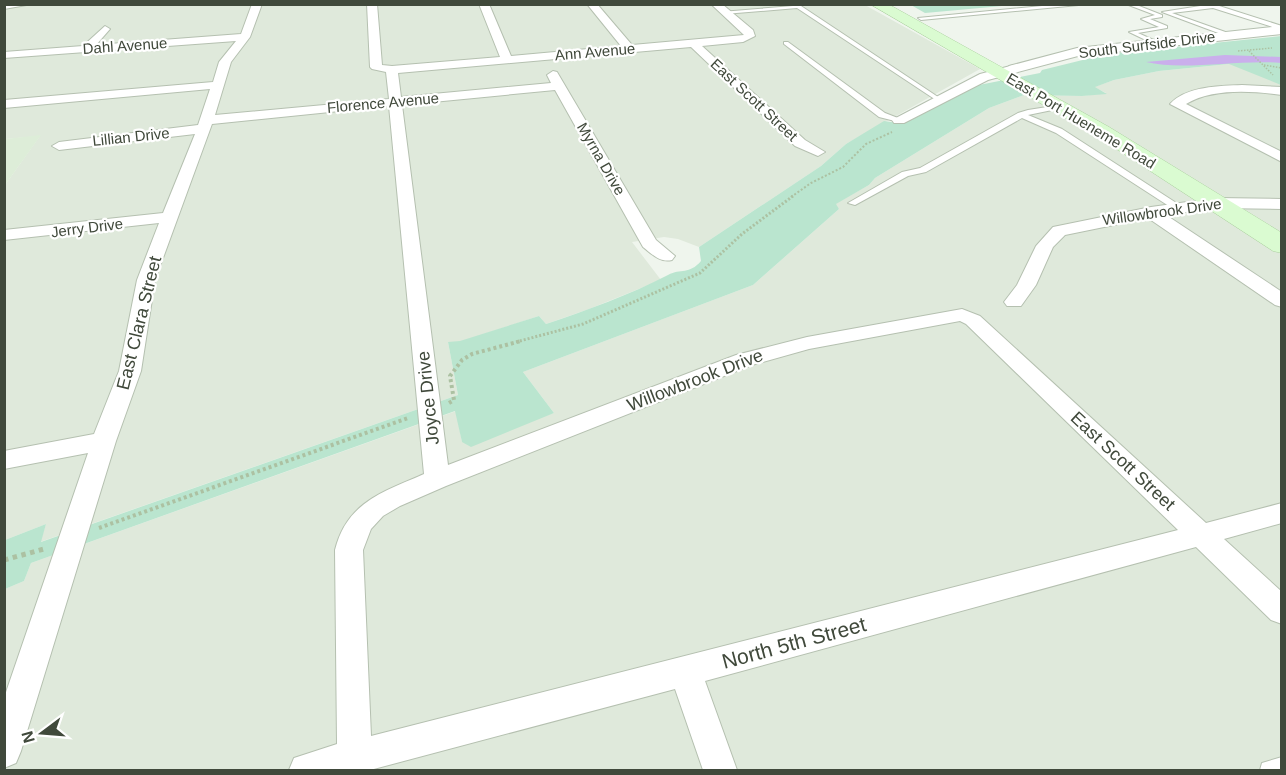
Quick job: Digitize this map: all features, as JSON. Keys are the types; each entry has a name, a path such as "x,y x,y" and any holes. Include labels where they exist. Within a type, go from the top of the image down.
{"main road":[{"name":"East Port Hueneme Road","path":"877,4 1089,109 1281,225"},
{"name":"East Port Hueneme Road","path":"895,4 1007,70 1060,107 1281,245"}],"street":[{"path":"4,6 28,4"},
{"name":"East Clara Street","path":"4,751 104,441 130,371 146,280 229,55 245,37 257,4"},
{"path":"372,4 376,67 392,70"},
{"path":"484,4 507,60"},
{"path":"591,4 629,49"},
{"name":"Ann Avenue","path":"392,70 694,44 743,39 750,36 749,32 715,4"},
{"path":"86,49 105,29"},
{"name":"South Surfside Drive","path":"1007,70 1077,52 1281,29"},
{"name":"Dahl Avenue","path":"4,55 245,37"},
{"name":"East Scott Street","path":"694,44 801,143 818,152"},
{"name":"Myrna Drive","path":"544,57 649,243 666,256"},
{"name":"Joyce Drive","path":"392,70 437,479"},
{"path":"900,124 938,99 984,77 1007,70"},
{"path":"4,104 217,85"},
{"name":"Florence Avenue","path":"205,125 396,102 560,86"},
{"path":"1281,91 1233,90 1201,95 1176,104 1274,150 1281,158"},
{"name":"Lillian Drive","path":"59,146 205,125"},
{"path":"1244,202 1258,194 1281,192"},
{"path":"1244,202 1281,204"},
{"name":"Willowbrook Drive","path":"1014,302 1023,293 1052,235 1069,227 1178,208 1244,202"},
{"path":"1151,212 1281,301"},
{"name":"Jerry Drive","path":"4,235 169,218"},
{"name":"East Scott Street","path":"962,315 973,320 1281,611"},
{"name":"Willowbrook Drive","path":"437,479 768,352 962,315"},
{"path":"4,460 104,441"},
{"path":"355,758 349,550 352,537 361,522 374,509 437,479"},
{"name":"North 5th Street","path":"306,771 1281,513"},
{"path":"685,672 720,771"}],"lane":[{"path":"921,18 1087,4"},
{"path":"1128,4 1223,36"},
{"path":"1229,4 1281,22"},
{"path":"1223,36 1165,12 1211,5 1281,29"},
{"path":"724,12 795,6 938,99"},
{"path":"1156,43 1132,32 1165,27 1144,19 1160,15"},
{"path":"786,43 882,115 900,124"},
{"path":"852,204 905,174 923,170 1021,115 1036,110 1060,107"},
{"path":"1021,115 1059,130 1178,208"},
{"path":"1269,771 1281,766"}],"path":[{"path":"1254,56 1268,72 1276,77"},
{"path":"1262,64 1281,68"},
{"path":"451,402 454,400 450,376 467,357 490,348 583,324 700,273 742,234 812,183 843,167 866,144 900,124"},
{"path":"103,527 410,418"},
{"path":"4,560 46,549"}],"shaded area":[{"path":"1000,4 1002,6 925,13 911,5"},
{"path":"5,5 865,5 980,69 846,144 821,166 699,247 678,239 664,237 632,242 661,280 546,324 539,316 460,342 448,342 458,395 40,542 46,524 5,540 5,185 40,136 5,139"},
{"path":"1281,36 1281,85 1229,64 1159,71 1114,80 1095,87 1107,94 1024,95 989,108 836,204 839,209 753,285 523,372 554,413 471,447 462,442 455,411 31,563 24,581 5,589 5,540 46,524 41,542 458,395 448,342 460,341 539,316 546,324 608,302 673,273 693,268 701,261 699,247 821,166 846,144 884,121 898,123 911,120 979,85 1040,73 1042,70 1107,54"},
{"path":"1225,55 1281,57 1281,63 1177,65 1146,62"},
{"path":"1229,64 1281,64 1281,770 5,770 5,589 24,581 31,563 456,411 462,442 554,413 523,372 753,285 839,209 835,204 869,185 875,178 989,108 1024,95 1082,96 1106,93 1094,87 1114,80 1159,71"},
{"path":"41,135 5,185 5,139"}]}
